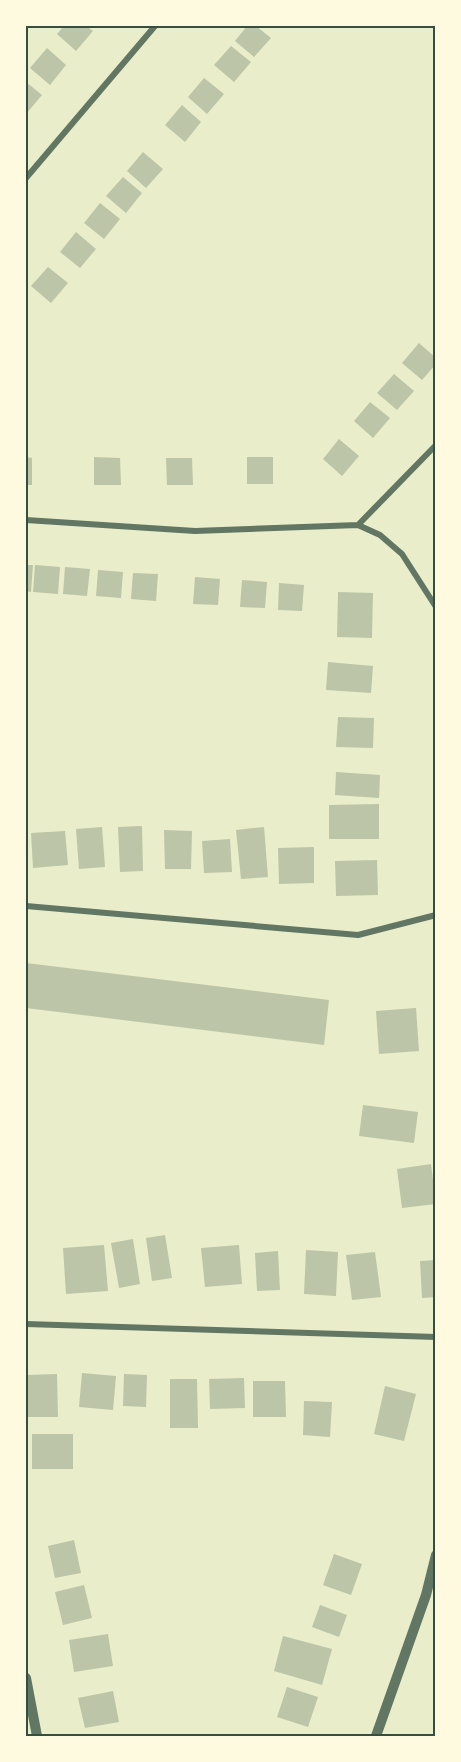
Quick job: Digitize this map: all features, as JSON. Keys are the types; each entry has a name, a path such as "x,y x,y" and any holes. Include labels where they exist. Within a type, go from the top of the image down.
{"street":[{"path":"26,178 155,26"},
{"path":"358,525 435,445"},
{"path":"26,520 195,531 358,525 380,535 402,554 435,607"},
{"path":"26,906 358,935 435,915"},
{"path":"26,1324 435,1337"},
{"path":"375,1737 431,1595 435,1555"},
{"path":"26,1678 37,1737"}],"building":[{"path":"64,26 86,26 93,31 76,51 57,34"},
{"path":"247,26 256,26 271,38 254,57 235,41"},
{"path":"231,46 251,62 234,82 214,65"},
{"path":"47,48 66,65 50,85 30,68"},
{"path":"204,78 224,94 207,114 188,97"},
{"path":"26,82 42,95 26,114"},
{"path":"182,105 201,122 185,142 165,125"},
{"path":"143,152 163,169 146,188 127,171"},
{"path":"123,177 142,193 126,213 106,196"},
{"path":"100,203 120,219 104,239 84,223"},
{"path":"76,232 96,249 80,268 60,252"},
{"path":"48,267 68,283 51,303 31,286"},
{"path":"419,343 436,358 436,364 422,380 402,363"},
{"path":"394,374 414,391 397,410 377,393"},
{"path":"370,402 390,418 373,438 354,421"},
{"path":"339,439 359,456 342,476 323,459"},
{"path":"26,457 32,458 32,485 26,485"},
{"path":"94,457 120,458 121,485 94,485"},
{"path":"247,457 273,457 273,484 247,484"},
{"path":"166,458 192,458 193,485 167,485"},
{"path":"26,565 33,565 31,592 26,591"},
{"path":"35,565 60,567 58,594 33,592"},
{"path":"65,567 90,569 87,596 63,594"},
{"path":"98,570 123,572 121,598 96,596"},
{"path":"133,573 158,574 156,601 131,599"},
{"path":"195,577 220,579 218,605 193,604"},
{"path":"242,580 267,582 265,608 240,607"},
{"path":"279,583 304,585 302,611 278,610"},
{"path":"338,592 373,593 372,638 337,637"},
{"path":"328,662 373,666 371,693 326,690"},
{"path":"338,717 374,718 373,748 336,747"},
{"path":"336,772 380,775 379,798 335,795"},
{"path":"379,804 379,839 329,839 329,805"},
{"path":"142,826 143,871 120,872 118,827"},
{"path":"102,827 105,867 79,869 76,829"},
{"path":"264,827 268,877 241,879 236,830"},
{"path":"164,830 192,831 191,869 165,869"},
{"path":"65,831 68,865 33,868 31,833"},
{"path":"230,839 232,872 204,873 202,841"},
{"path":"314,847 314,883 279,884 278,848"},
{"path":"377,860 378,895 336,896 335,861"},
{"path":"26,963 329,1000 324,1045 26,1008"},
{"path":"416,1008 419,1051 379,1054 376,1011"},
{"path":"363,1105 418,1112 414,1143 359,1136"},
{"path":"431,1164 436,1204 402,1208 397,1169"},
{"path":"165,1235 172,1278 152,1281 146,1238"},
{"path":"133,1239 140,1284 119,1288 111,1243"},
{"path":"104,1245 108,1291 66,1294 63,1248"},
{"path":"239,1245 242,1284 205,1287 201,1248"},
{"path":"306,1250 338,1252 336,1296 304,1294"},
{"path":"278,1251 280,1290 257,1291 255,1253"},
{"path":"375,1252 381,1297 352,1300 346,1255"},
{"path":"436,1260 436,1297 422,1298 420,1261"},
{"path":"82,1373 116,1376 113,1410 79,1407"},
{"path":"57,1374 58,1417 26,1417 26,1375"},
{"path":"124,1374 147,1375 146,1407 123,1406"},
{"path":"244,1378 245,1408 210,1409 209,1379"},
{"path":"170,1379 197,1379 198,1428 170,1428"},
{"path":"253,1381 285,1381 286,1417 253,1417"},
{"path":"385,1386 416,1394 404,1441 374,1434"},
{"path":"304,1401 332,1402 330,1437 303,1435"},
{"path":"32,1434 73,1434 73,1469 32,1469"},
{"path":"74,1540 81,1573 55,1578 48,1546"},
{"path":"334,1554 362,1564 351,1595 323,1585"},
{"path":"84,1585 92,1618 63,1625 55,1592"},
{"path":"320,1605 347,1615 339,1637 312,1627"},
{"path":"108,1634 113,1666 74,1672 69,1640"},
{"path":"283,1636 332,1649 322,1685 274,1671"},
{"path":"287,1687 318,1697 308,1727 277,1717"},
{"path":"113,1691 119,1722 85,1728 78,1698"}]}
